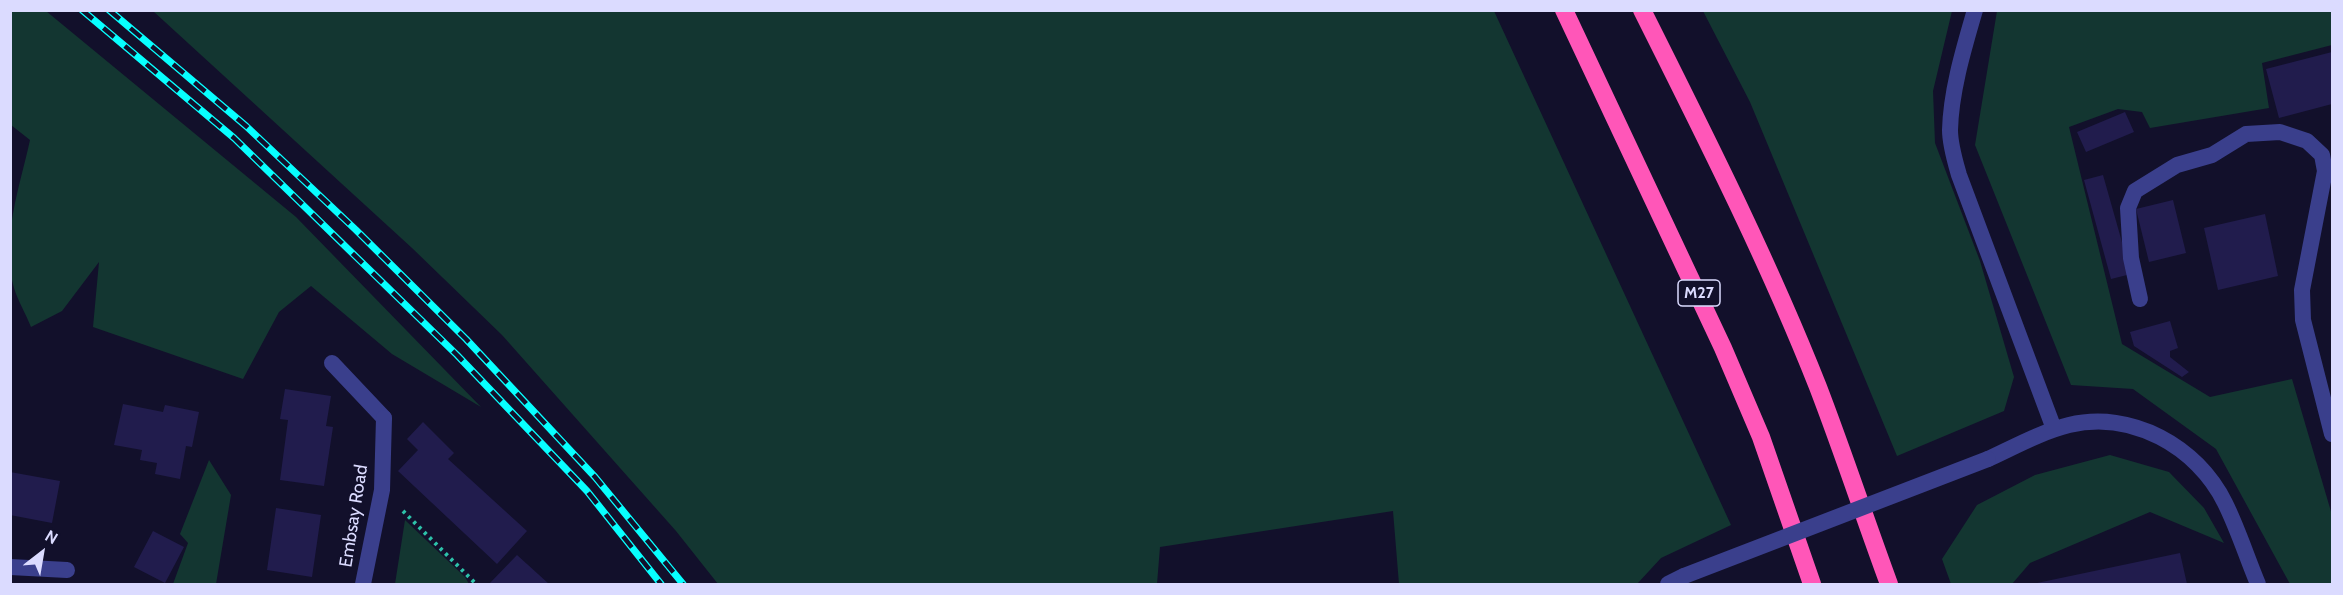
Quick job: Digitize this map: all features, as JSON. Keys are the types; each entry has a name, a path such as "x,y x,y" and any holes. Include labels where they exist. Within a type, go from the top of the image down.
{"highway":[{"name":"M27","path":"1564,10 1724,348 1761,437 1812,585"},
{"path":"1642,10 1739,208 1798,340 1818,388 1889,585"}],"street":[{"path":"1975,10 1952,107 1950,131 1953,153 2054,429"},
{"path":"2140,299 2131,258 2128,208 2135,191 2177,165 2212,155 2246,134 2280,132 2307,141 2322,155 2325,171 2302,290 2303,320 2332,434"},
{"name":"Embsay Road","path":"332,363 384,418 382,490 363,585"},
{"path":"1668,585 1684,576 1988,459 2054,429 2091,422 2116,421 2136,425 2158,435 2197,465 2225,502 2258,585"},
{"path":"10,567 67,570"}],"path":[{"path":"382,490 476,585"}],"green space":[{"path":"11,10 46,11 296,217 481,407 392,354 311,286 279,312 243,379 93,327 99,262 62,311 31,327 14,288 10,270 10,233 30,140 11,125"},
{"path":"153,11 1494,11 1731,525 1661,558 1637,584 1399,584 1393,511 1160,547 1157,584 718,584 676,531 502,335 412,248"},
{"path":"1703,11 1952,11 1933,91 1935,143 1980,261 2014,377 2004,411 1897,456 1750,102"},
{"path":"1997,11 2332,11 2332,45 2262,63 2269,108 2150,128 2142,112 2118,109 2069,127 2122,344 2210,397 2292,379 2332,515 2332,584 2290,584 2216,449 2133,389 2071,385 1975,145"},
{"path":"2110,455 2169,472 2204,508 2224,543 2150,512 2030,563 2012,584 1951,584 1942,559 1977,505 2035,475"},
{"path":"209,460 231,495 216,584 173,584 188,543 180,534"},
{"path":"405,520 465,577 469,584 395,584"}],"building":[{"path":"2332,52 2332,104 2279,118 2266,69"},
{"path":"2125,112 2134,132 2086,152 2077,132"},
{"path":"2103,175 2131,274 2111,279 2084,180"},
{"path":"2173,200 2186,253 2149,262 2136,209"},
{"path":"2265,214 2278,276 2218,290 2204,228"},
{"path":"2170,321 2178,348 2170,351 2170,357 2189,372 2182,377 2134,346 2130,332"},
{"path":"285,389 331,396 326,426 333,427 324,486 280,480 288,420 280,419"},
{"path":"123,404 163,412 165,405 199,412 192,447 186,446 180,479 155,474 157,463 140,460 142,450 114,445"},
{"path":"423,422 454,453 448,459 527,531 497,564 398,471 418,450 407,439"},
{"path":"10,472 60,481 52,523 10,515"},
{"path":"276,508 321,515 312,577 267,570"},
{"path":"153,531 184,547 165,583 134,567"},
{"path":"2180,553 2187,584 2037,584 2037,583"},
{"path":"517,555 538,574 549,584 489,584"}],"railway":[{"path":"82,10 234,138 457,355 587,491 661,584"},
{"path":"109,10 246,126 466,339 595,477 683,584"}]}
